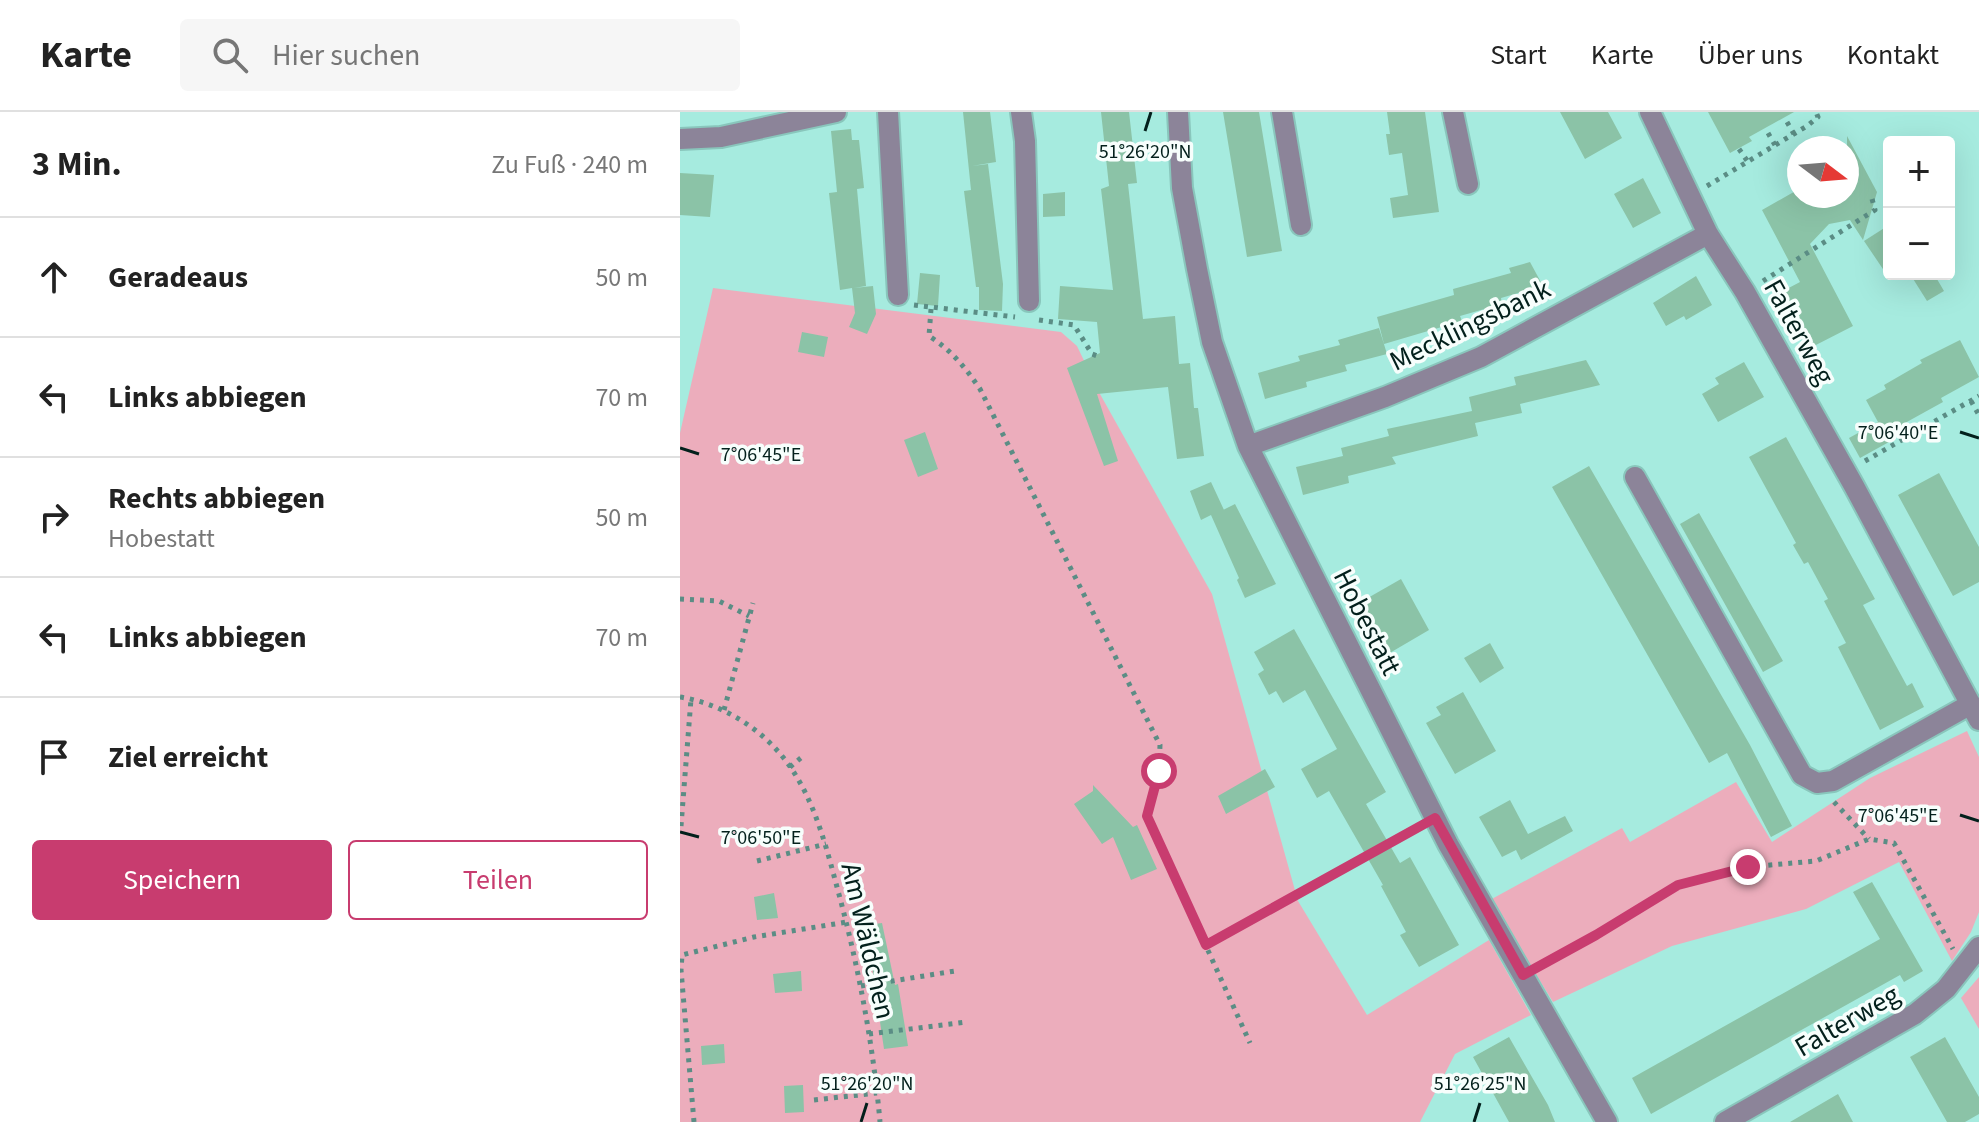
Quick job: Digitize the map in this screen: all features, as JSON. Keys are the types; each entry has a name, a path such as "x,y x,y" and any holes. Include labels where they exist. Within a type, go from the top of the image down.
{"street":[{"path":"680,139 721,137 836,112"},
{"path":"888,112 898,295"},
{"path":"1021,112 1025,141 1029,301"},
{"name":"Hobestatt","path":"1178,112 1182,188 1212,342 1248,446 1435,818 1607,1122"},
{"path":"1282,112 1301,225"},
{"path":"1453,112 1468,184"},
{"name":"Falterweg","path":"1650,112 1708,234 1745,292 1911,589 1975,712 1833,781 1817,783"},
{"name":"Mecklingsbank","path":"1248,446 1385,397 1481,357 1708,234"},
{"path":"1635,477 1802,775 1817,783"},
{"name":"Falterweg","path":"1725,1122 1915,1014 1933,1001 1967,965 1979,947"}],"path":[{"path":"1689,197 1794,134 1818,117 1816,112"},
{"path":"1787,122 1794,134"},
{"path":"1768,133 1775,145"},
{"path":"1739,149 1748,162"},
{"path":"1745,292 1875,210 1871,195"},
{"path":"898,295 917,307 1074,325 1092,354 1100,357"},
{"path":"931,309 929,336 961,362 980,389 1160,745 1159,771 1147,816 1250,1043"},
{"path":"1845,472 1979,396"},
{"path":"1971,401 1979,415"},
{"path":"680,599 719,601 749,616"},
{"path":"724,710 753,603"},
{"name":"Am Wäldchen","path":"680,697 724,710 757,731 790,767 806,793 826,844 847,922 869,1034 880,1122"},
{"path":"681,826 683,761 691,699"},
{"path":"790,767 802,757"},
{"path":"1817,783 1869,839"},
{"path":"1206,945 1435,818"},
{"path":"1523,975 1678,885 1748,867 1816,861 1869,839 1894,843 1951,944 1967,965"},
{"path":"757,861 826,844"},
{"path":"694,1122 682,955 754,937 847,922"},
{"path":"861,986 955,971"},
{"path":"869,1034 967,1022"},
{"path":"814,1100 877,1093"}],"shaded area":[{"path":"713,288 1061,332 1077,346 1100,394 1212,594 1298,901 1367,1015 1489,940 1531,1015 1455,1054 1420,1122 680,1122 680,433"},
{"path":"1967,731 1979,757 1979,912 1971,932 1952,961 1899,862 1806,909 1672,946 1553,1002 1490,900 1622,828 1630,842 1736,782 1772,842 1870,778"},
{"path":"1979,977 1979,1029 1961,998"}],"building":[{"path":"963,112 990,112 996,162 972,166 988,164 1003,284 1002,311 979,310 979,287 976,287 964,191 971,190"},
{"path":"1101,112 1129,112 1137,183 1128,184 1143,319 1175,316 1179,364 1190,363 1194,408 1198,408 1204,456 1177,459 1168,387 1097,394 1118,461 1104,466 1067,368 1100,353 1097,322 1058,319 1060,286 1113,290 1101,189 1109,186"},
{"path":"1223,112 1259,112 1282,251 1247,257"},
{"path":"1387,112 1425,112 1439,212 1393,218 1390,198 1408,195 1402,153 1389,155"},
{"path":"1560,112 1608,112 1622,138 1585,159"},
{"path":"1708,112 1794,112 1749,137 1752,141 1730,153"},
{"path":"851,129 852,140 859,140 864,188 857,189 866,286 854,288 873,286 876,314 867,334 849,327 855,313 852,288 840,290 829,193 837,192 831,131"},
{"path":"1859,158 1877,192 1863,240 1850,220 1829,224 1810,244 1853,326 1812,347 1783,291 1800,282 1762,210 1787,196 1787,208 1859,208"},
{"path":"680,173 714,175 710,217 680,215"},
{"path":"1643,178 1661,213 1633,228 1614,194"},
{"path":"1065,192 1065,216 1043,217 1043,194"},
{"path":"1883,229 1883,269 1864,241"},
{"path":"1530,262 1543,286 1501,298 1502,304 1460,316 1462,321 1384,344 1377,317 1454,295 1453,289 1511,273 1509,268"},
{"path":"920,273 940,275 938,306 917,304"},
{"path":"1696,276 1712,305 1686,320 1684,316 1666,326 1653,303"},
{"path":"1914,280 1938,280 1944,291 1927,301"},
{"path":"1379,328 1387,354 1345,365 1347,371 1306,382 1307,387 1265,399 1258,373 1300,361 1298,356 1340,345 1338,340"},
{"path":"802,332 828,337 824,357 798,352"},
{"path":"1960,340 1979,377 1941,398 1943,402 1905,423 1907,427 1887,438 1889,442 1860,458 1849,438 1878,422 1866,400 1886,389 1884,385 1922,363 1920,360"},
{"path":"1586,360 1600,385 1520,404 1522,413 1475,423 1478,436 1392,457 1396,464 1348,476 1349,483 1303,495 1296,467 1343,456 1341,448 1389,436 1387,429 1472,411 1469,397 1516,385 1514,377"},
{"path":"1744,362 1764,397 1718,422 1702,394 1719,384 1715,378"},
{"path":"925,432 938,469 918,477 904,440"},
{"path":"1786,437 1875,599 1863,605 1907,686 1912,683 1924,707 1880,730 1838,647 1846,643 1824,601 1828,599 1808,562 1804,564 1793,545 1796,543 1749,457"},
{"path":"1589,466 1750,745 1792,826 1771,837 1727,753 1709,763 1552,487"},
{"path":"1939,473 1979,547 1979,582 1953,596 1898,495"},
{"path":"1211,482 1224,510 1235,504 1276,584 1245,598 1211,515 1201,520 1190,491"},
{"path":"1699,513 1783,661 1763,672 1680,524"},
{"path":"1401,579 1429,630 1388,654 1359,603"},
{"path":"1294,629 1386,792 1366,804 1400,863 1410,857 1459,945 1419,967 1400,935 1406,932 1383,885 1329,791 1317,798 1301,769 1337,749 1305,690 1283,703 1276,691 1269,695 1258,674 1264,670 1254,652"},
{"path":"1490,643 1504,668 1480,683 1464,658"},
{"path":"1463,692 1496,751 1455,774 1426,723 1441,715 1436,707"},
{"path":"1265,769 1275,787 1226,814 1218,796"},
{"path":"1093,785 1133,827 1137,825 1157,869 1131,880 1113,837 1102,844 1074,804 1093,791"},
{"path":"1510,800 1528,834 1565,816 1573,831 1521,860 1516,850 1502,857 1479,817"},
{"path":"1872,882 1923,971 1904,982 1900,975 1651,1114 1632,1078 1880,939 1853,892"},
{"path":"774,893 778,918 757,920 754,897"},
{"path":"882,923 895,985 898,984 908,1046 884,1049 871,960 864,941 869,940 867,925"},
{"path":"801,971 802,991 775,993 773,974"},
{"path":"1509,1037 1555,1122 1509,1122 1473,1057"},
{"path":"1945,1037 1979,1097 1979,1114 1965,1122 1947,1122 1910,1057"},
{"path":"724,1044 725,1063 702,1065 701,1046"},
{"path":"803,1085 804,1112 785,1113 784,1086"},
{"path":"1838,1094 1853,1122 1790,1122"}],"route":[{"path":"1159,771 1147,816 1206,945 1435,818 1523,975 1678,885 1748,867"}]}
